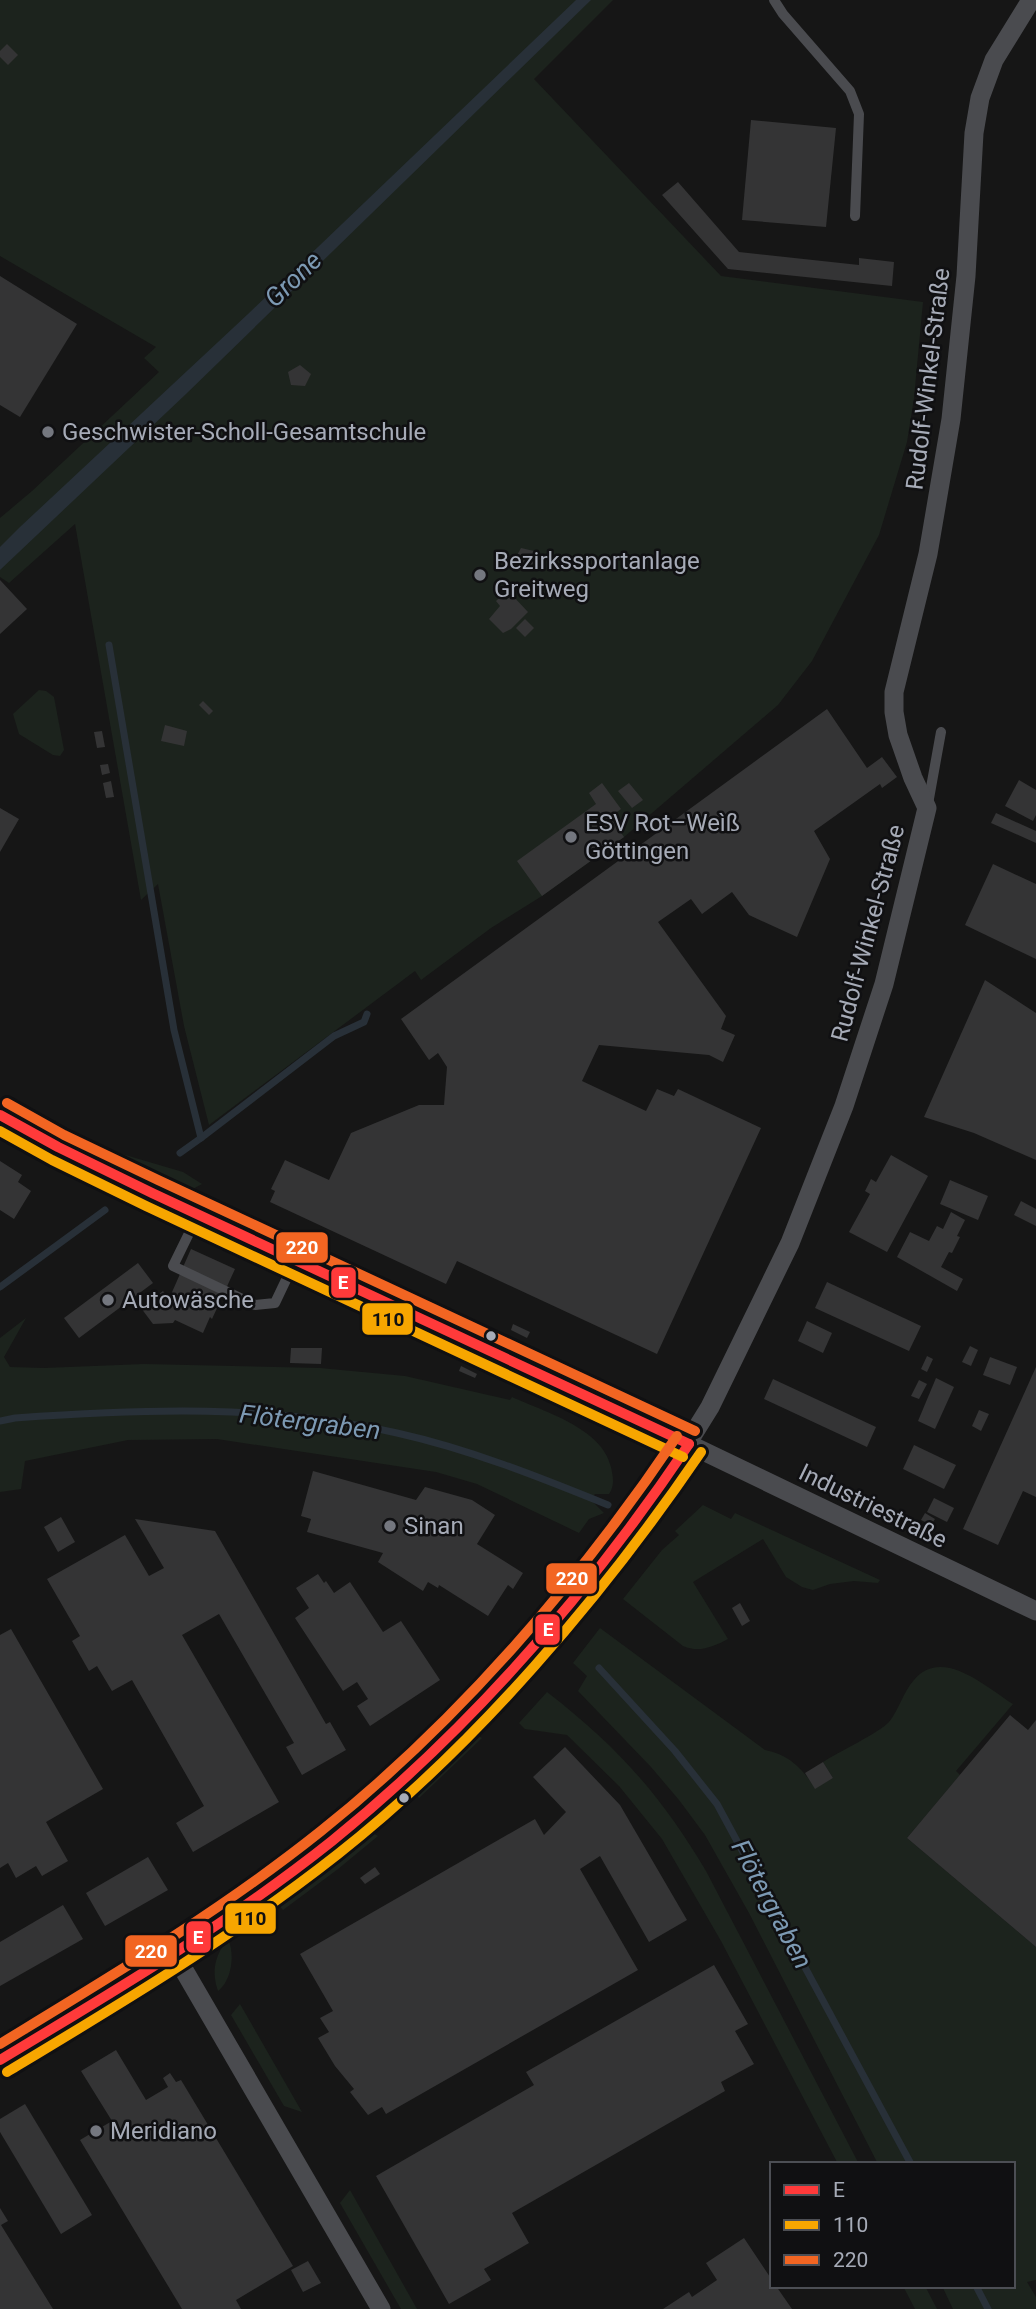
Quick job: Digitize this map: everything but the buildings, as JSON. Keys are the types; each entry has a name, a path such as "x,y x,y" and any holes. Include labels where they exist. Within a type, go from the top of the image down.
{"street":[{"name":"Rudolf-Winkel-Straße","path":"1,2057 219,1924 312,1856 434,1749 522,1660 601,1566 688,1444 710,1407 790,1243 844,1106 884,984 927,808 898,735 894,692 928,554 951,419 966,276 972,156 978,106 994,60 1031,0"},
{"name":"Industriestraße","path":"0,1115 58,1147 198,1215 688,1444 1036,1611"},
{"path":"174,1953 381,2309"}],"lane":[{"path":"774,0 850,91 859,114 855,216"},
{"name":"Rudolf-Winkel-Straße","path":"927,808 941,732"},
{"path":"198,1215 173,1266 220,1289 255,1305 275,1303 295,1261"}],"shaded area":[{"name":"Bezirkssportanlage Greitweg","path":"0,0 613,0 534,79 721,276 923,302 907,442 879,535 812,661 778,705 624,837 542,896 491,928 421,980 415,971 209,1125 184,1026 158,884 141,900 75,524 9,583 0,577 0,518 159,372 144,358 156,347 0,256"},
{"path":"39,690 54,697 64,750 60,756 53,755 19,734 13,714"},
{"path":"88,1144 183,1172 202,1184 189,1191 178,1189"},
{"path":"26,1318 4,1357 10,1367 144,1364 320,1368 405,1376 510,1400 512,1397 571,1423 606,1453 613,1478 612,1487 609,1494 595,1494 590,1499 604,1513 589,1519 579,1533 477,1484 436,1472 217,1439 128,1440 25,1461 21,1489 0,1492 0,1338"},
{"path":"703,1505 731,1519 735,1513 880,1580 878,1583 854,1581 830,1584 813,1590 802,1587 786,1577 763,1539 693,1582 728,1639 706,1648 683,1646 623,1599 662,1550 679,1535 675,1531"},
{"path":"600,1628 765,1750 794,1763 815,1788 833,1778 823,1762 889,1722 910,1685 925,1671 937,1667 951,1668 977,1680 1013,1704 956,1771 960,1775 907,1838 1036,1947 1036,2280 1027,2282 1036,2297 1036,2309 953,2309 943,2288 1015,2288 1015,2162 877,2162 749,1913 705,1835 651,1767 578,1691 587,1676 573,1663"},
{"path":"547,1692 616,1752 654,1795 706,1871 858,2162 837,2162 721,1941 662,1839 619,1786 567,1735 525,1729 519,1723"},
{"path":"473,1733 482,1738 419,1798 413,1790"},
{"path":"367,1830 378,1836 283,1910 279,1905 282,1899"},
{"path":"228,1939 231,1966 223,1986 218,1991 216,1964"},
{"path":"240,2004 302,2112 284,2106 231,2015"},
{"path":"350,2190 417,2309 401,2309 340,2203"},
{"path":"904,2288 926,2288 937,2309 915,2309"}],"water":[{"name":"Grone","path":"576,0 591,0 186,394 0,570 0,547 20,527 248,314"}],"waterway":[{"path":"109,645 174,1030 201,1138 180,1153"},
{"path":"201,1138 334,1036 364,1022 367,1014"},
{"path":"0,1287 105,1210"},
{"name":"Flötergraben","path":"0,1421 158,1411 302,1417 397,1433 451,1447 608,1505"},
{"name":"Flötergraben","path":"599,1668 675,1751 717,1804 910,2162"},
{"name":"Flötergraben","path":"977,2288 988,2309"}],"transit line":[{"name":"220","path":"7,1103 64,1135 158,1180 695,1431"},
{"name":"E","path":"0,1115 152,1193 689,1444"},
{"name":"110","path":"0,1131 146,1206 683,1457"},
{"name":"220","path":"0,2044 124,1968 244,1889 372,1789 421,1744 514,1647 600,1543 677,1436"},
{"name":"E","path":"0,2060 127,1983 252,1901 332,1841 383,1798 432,1752 525,1656 611,1552 689,1444"},
{"name":"110","path":"7,2072 134,1995 258,1913 338,1854 389,1811 439,1766 534,1666 622,1561 701,1452"}],"place":[{"name":"Geschwister-Scholl-Gesamtschule","path":"48,432"},
{"name":"Bezirkssportanlage Greitweg","path":"480,575"},
{"name":"ESV Rot–Weìß Göttingen","path":"571,837"},
{"name":"Autowäsche","path":"108,1300"},
{"name":"Sinan","path":"390,1526"},
{"name":"Meridiano","path":"96,2131"}]}
